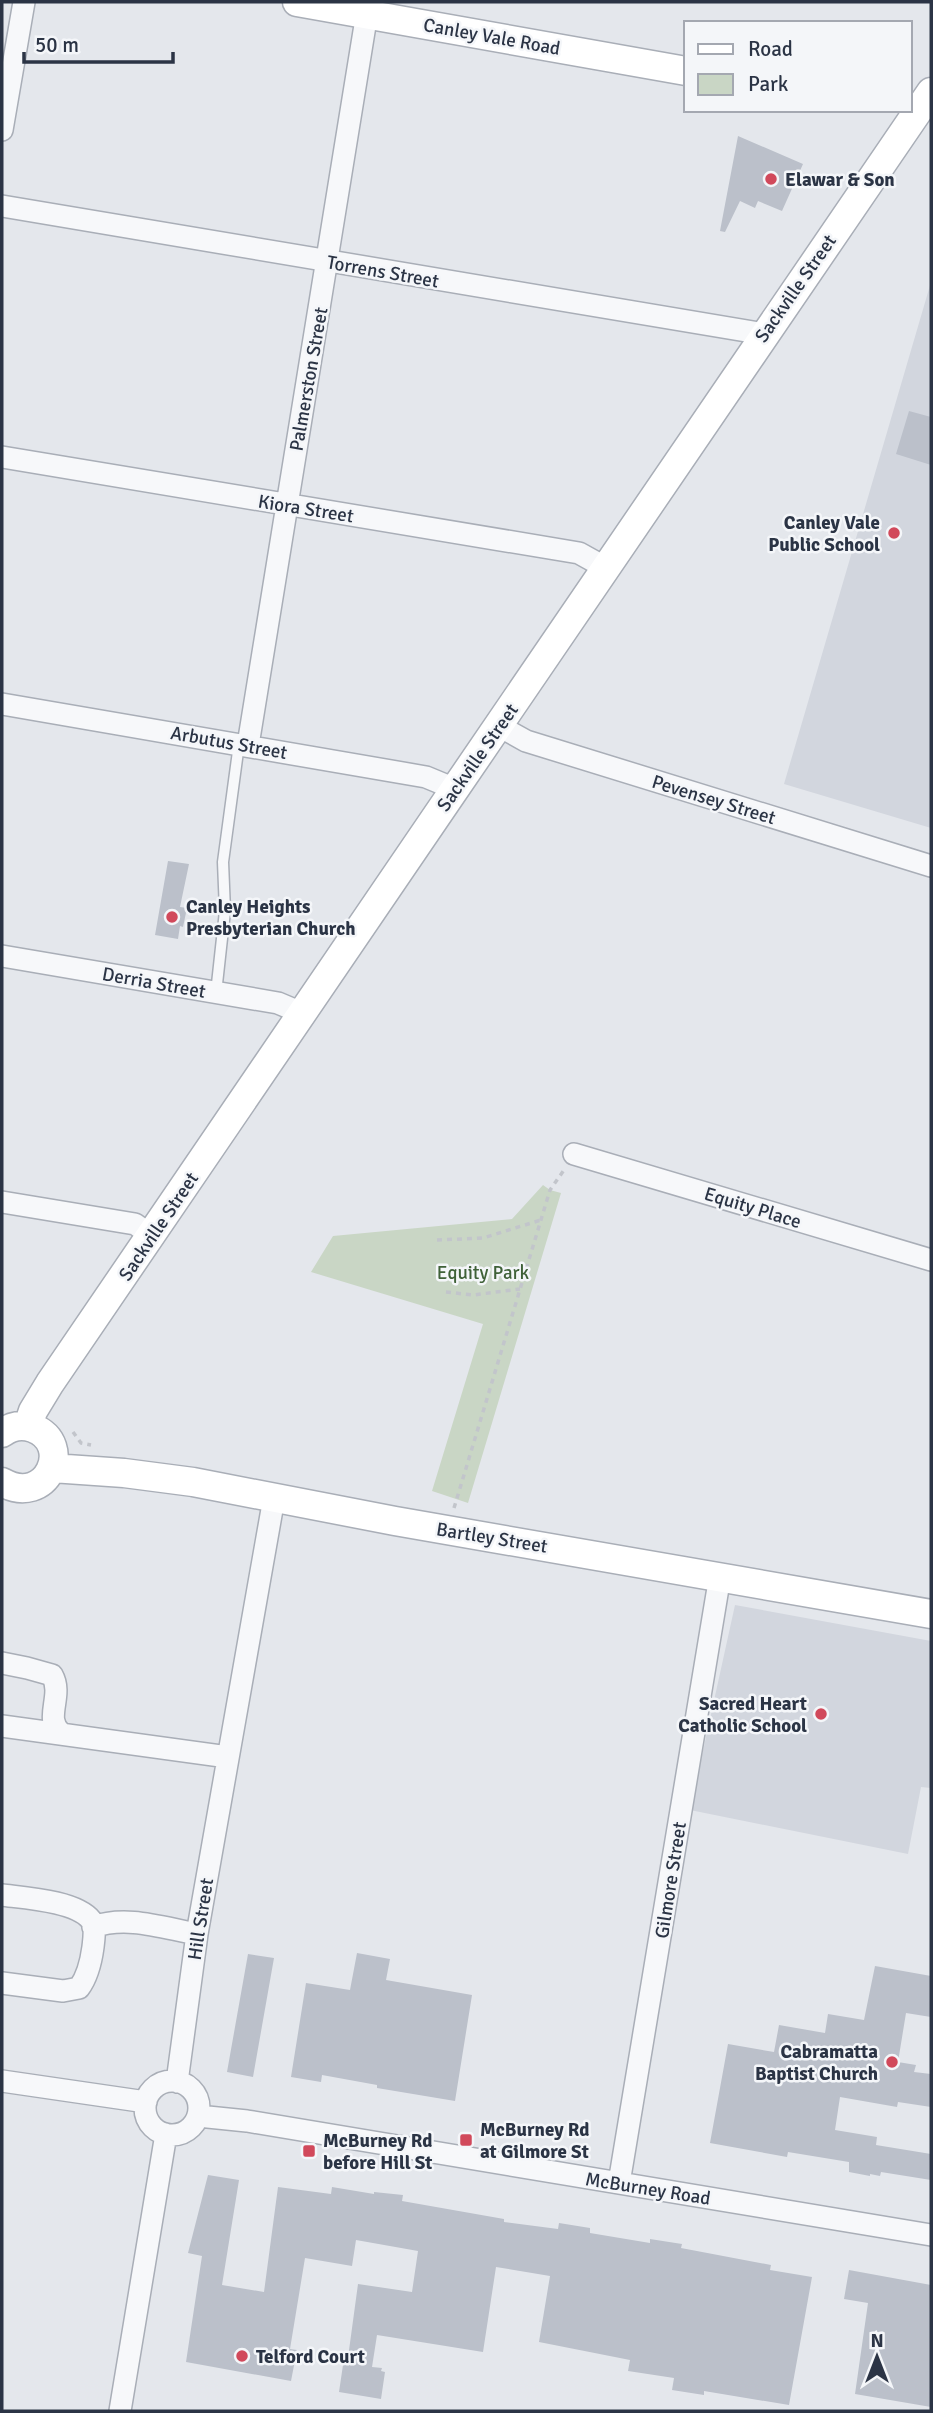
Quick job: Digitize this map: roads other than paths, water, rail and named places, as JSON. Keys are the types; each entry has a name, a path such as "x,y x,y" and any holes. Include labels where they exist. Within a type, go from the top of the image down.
{"main road":[{"name":"Canley Vale Road","path":"297,2 375,10 684,71"},
{"name":"Sackville Street","path":"15,1429 33,1411 918,110"},
{"path":"2,1482 10,1487 31,1488 48,1477 52,1468 52,1446 38,1430 15,1429"},
{"name":"Bartley Street","path":"52,1468 124,1473 931,1614"}],"street":[{"path":"2,130 24,2"},
{"name":"Palmerston Street","path":"244,745 375,10"},
{"name":"Torrens Street","path":"2,206 764,334"},
{"name":"Kiora Street","path":"2,457 579,553 606,568"},
{"name":"Arbutus Street","path":"2,704 426,777 454,789"},
{"name":"Pevensey Street","path":"499,726 526,741 931,866"},
{"name":"Derria Street","path":"2,956 284,1004 304,1014"},
{"name":"Equity Place","path":"575,1154 931,1260"},
{"path":"2,1202 135,1224 152,1236"},
{"name":"Hill Street","path":"177,2082 197,1934 274,1498"},
{"name":"Gilmore Street","path":"619,2183 720,1576"},
{"path":"2,1664 52,1675 57,1685 53,1719 55,1728 61,1734"},
{"path":"2,1726 228,1757"},
{"path":"2,1895 55,1903 80,1911 92,1922 93,1927 92,1953 86,1979 79,1988 63,1991 2,1983"},
{"path":"93,1927 108,1922 128,1921 197,1934"},
{"path":"2,2081 146,2102"},
{"path":"169,2082 177,2082 186,2085 197,2098 198,2116 189,2129 182,2133 166,2134 158,2131 147,2118 146,2102 155,2088 169,2082"},
{"name":"McBurney Road","path":"198,2116 247,2120 931,2235"},
{"path":"120,2411 166,2134"}],"lane":[{"name":"Palmerston Street","path":"216,993 225,911 223,862 244,745"}],"place":[{"name":"Elawar & Son","path":"771,179"},
{"name":"Canley Vale Public School","path":"894,533"},
{"name":"Canley Heights Presbyterian Church","path":"172,917"},
{"name":"Sacred Heart Catholic School","path":"821,1714"},
{"name":"Cabramatta Baptist Church","path":"892,2062"},
{"name":"McBurney Rd at Gilmore St","path":"466,2140"},
{"name":"McBurney Rd before Hill St","path":"309,2151"},
{"name":"Telford Court","path":"242,2356"}],"park label":[{"name":"Equity Park","path":"483,1272"}]}
